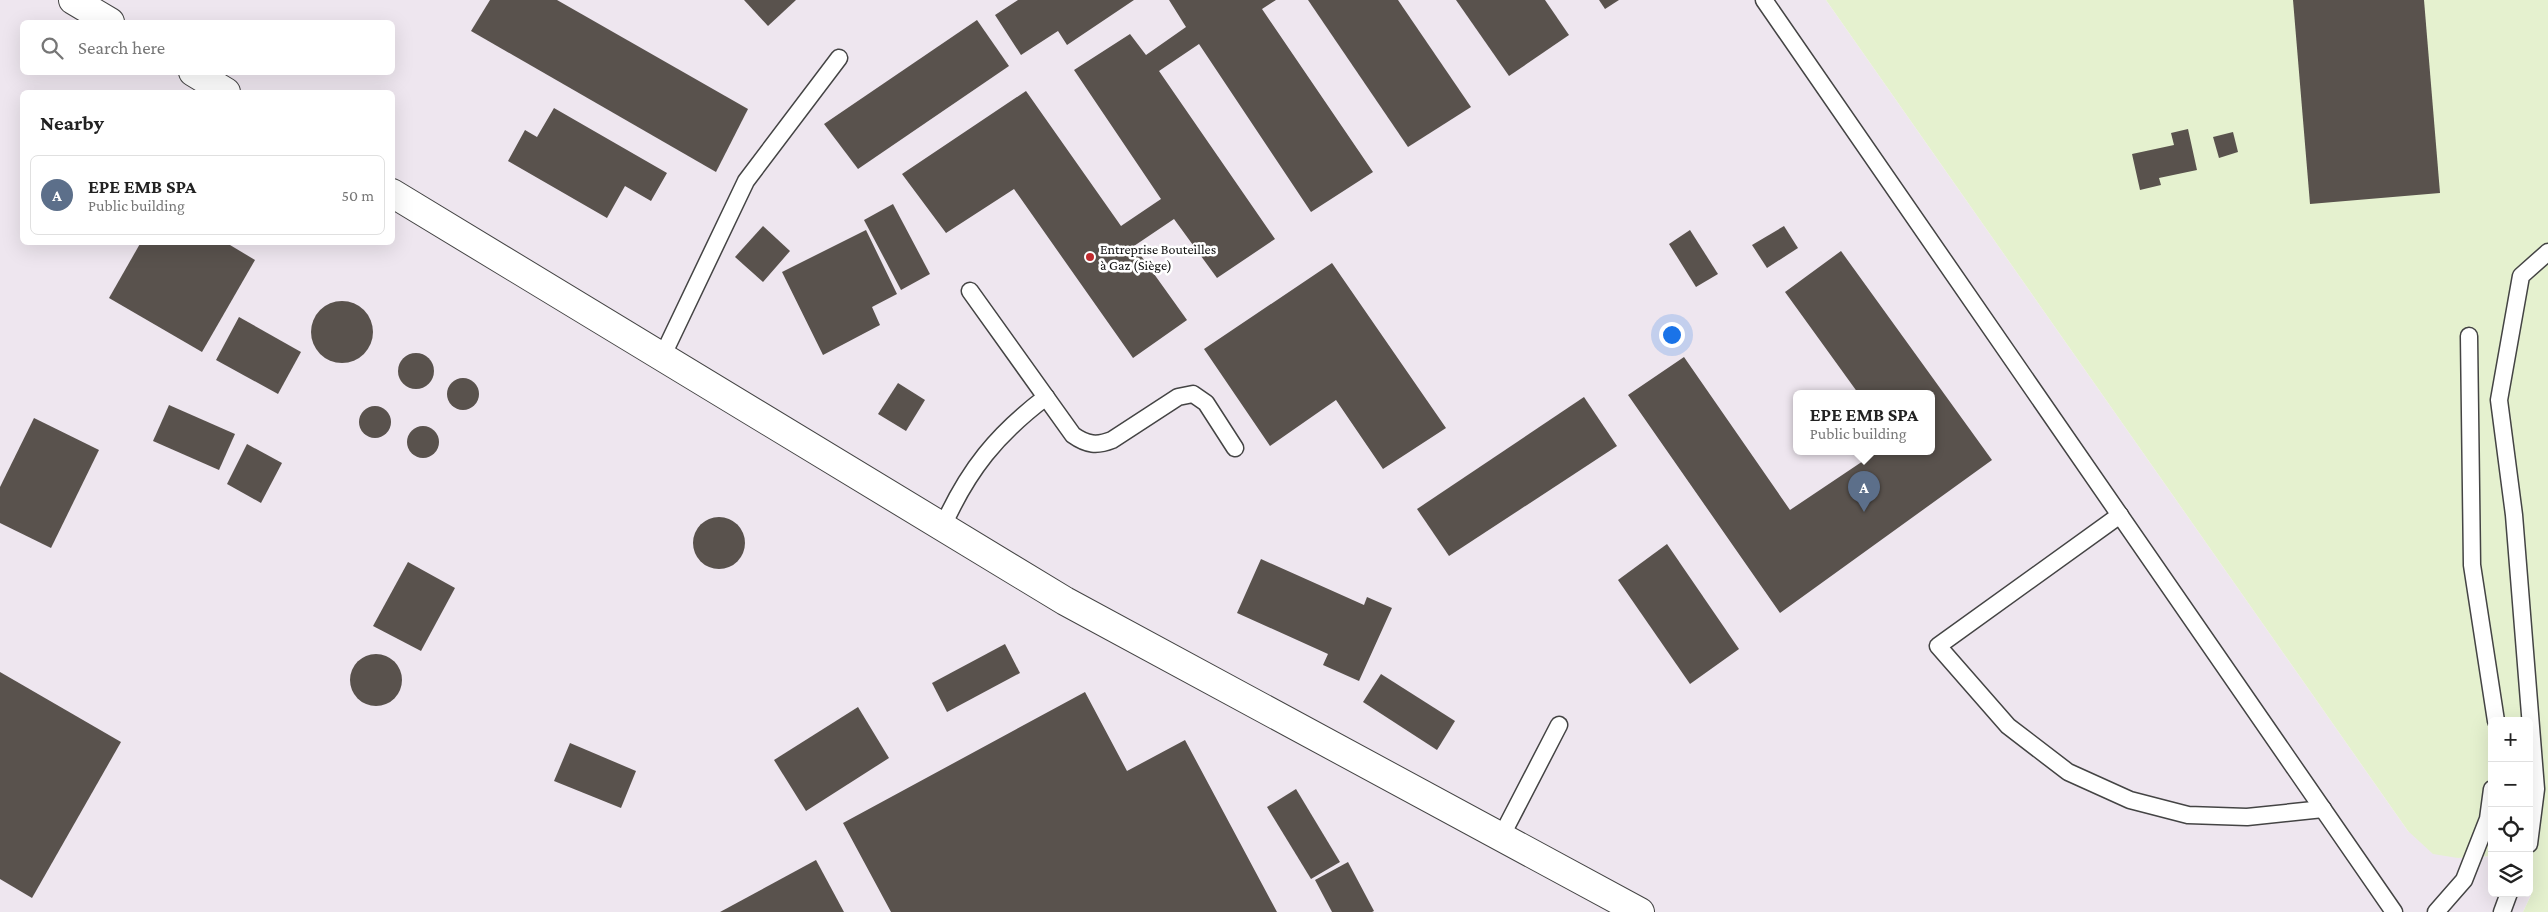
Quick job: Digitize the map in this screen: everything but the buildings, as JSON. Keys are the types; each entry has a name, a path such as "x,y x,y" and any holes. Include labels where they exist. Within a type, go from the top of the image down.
{"street":[{"path":"73,0 107,20"},
{"path":"198,75 223,90"},
{"path":"395,196 1065,601 1640,912"}],"lane":[{"path":"1764,0 2394,912"},
{"path":"662,357 746,181 839,58"},
{"path":"2533,813 2536,790 2514,515 2499,400 2521,276 2548,252"},
{"path":"970,291 1073,435 1092,445 1102,444 1112,440 1178,397 1193,394 1206,403 1235,448"},
{"path":"2469,336 2472,565 2495,717"},
{"path":"943,526 956,496 984,454 1019,417 1046,397"},
{"path":"2120,515 1938,646 2008,726 2068,772 2130,800 2188,815 2247,817 2323,809"},
{"path":"1501,837 1559,725"},
{"path":"2436,912 2464,880 2488,819 2490,807"},
{"path":"2502,912 2508,897"}],"shaded area":[{"path":"0,0 1826,0 2408,831 2458,858 2488,856 2488,897 2530,897 2523,912 0,912"}],"green space":[{"path":"1826,0 2548,0 2548,912 2523,912 2530,897 2533,897 2533,717 2488,717 2488,856 2458,858 2433,854 2408,831"}],"place":[{"name":"Entreprise Bouteilles à Gaz (Siège)","path":"1090,257"},
{"name":"EPE EMB SPA","path":"1864,512"}]}
